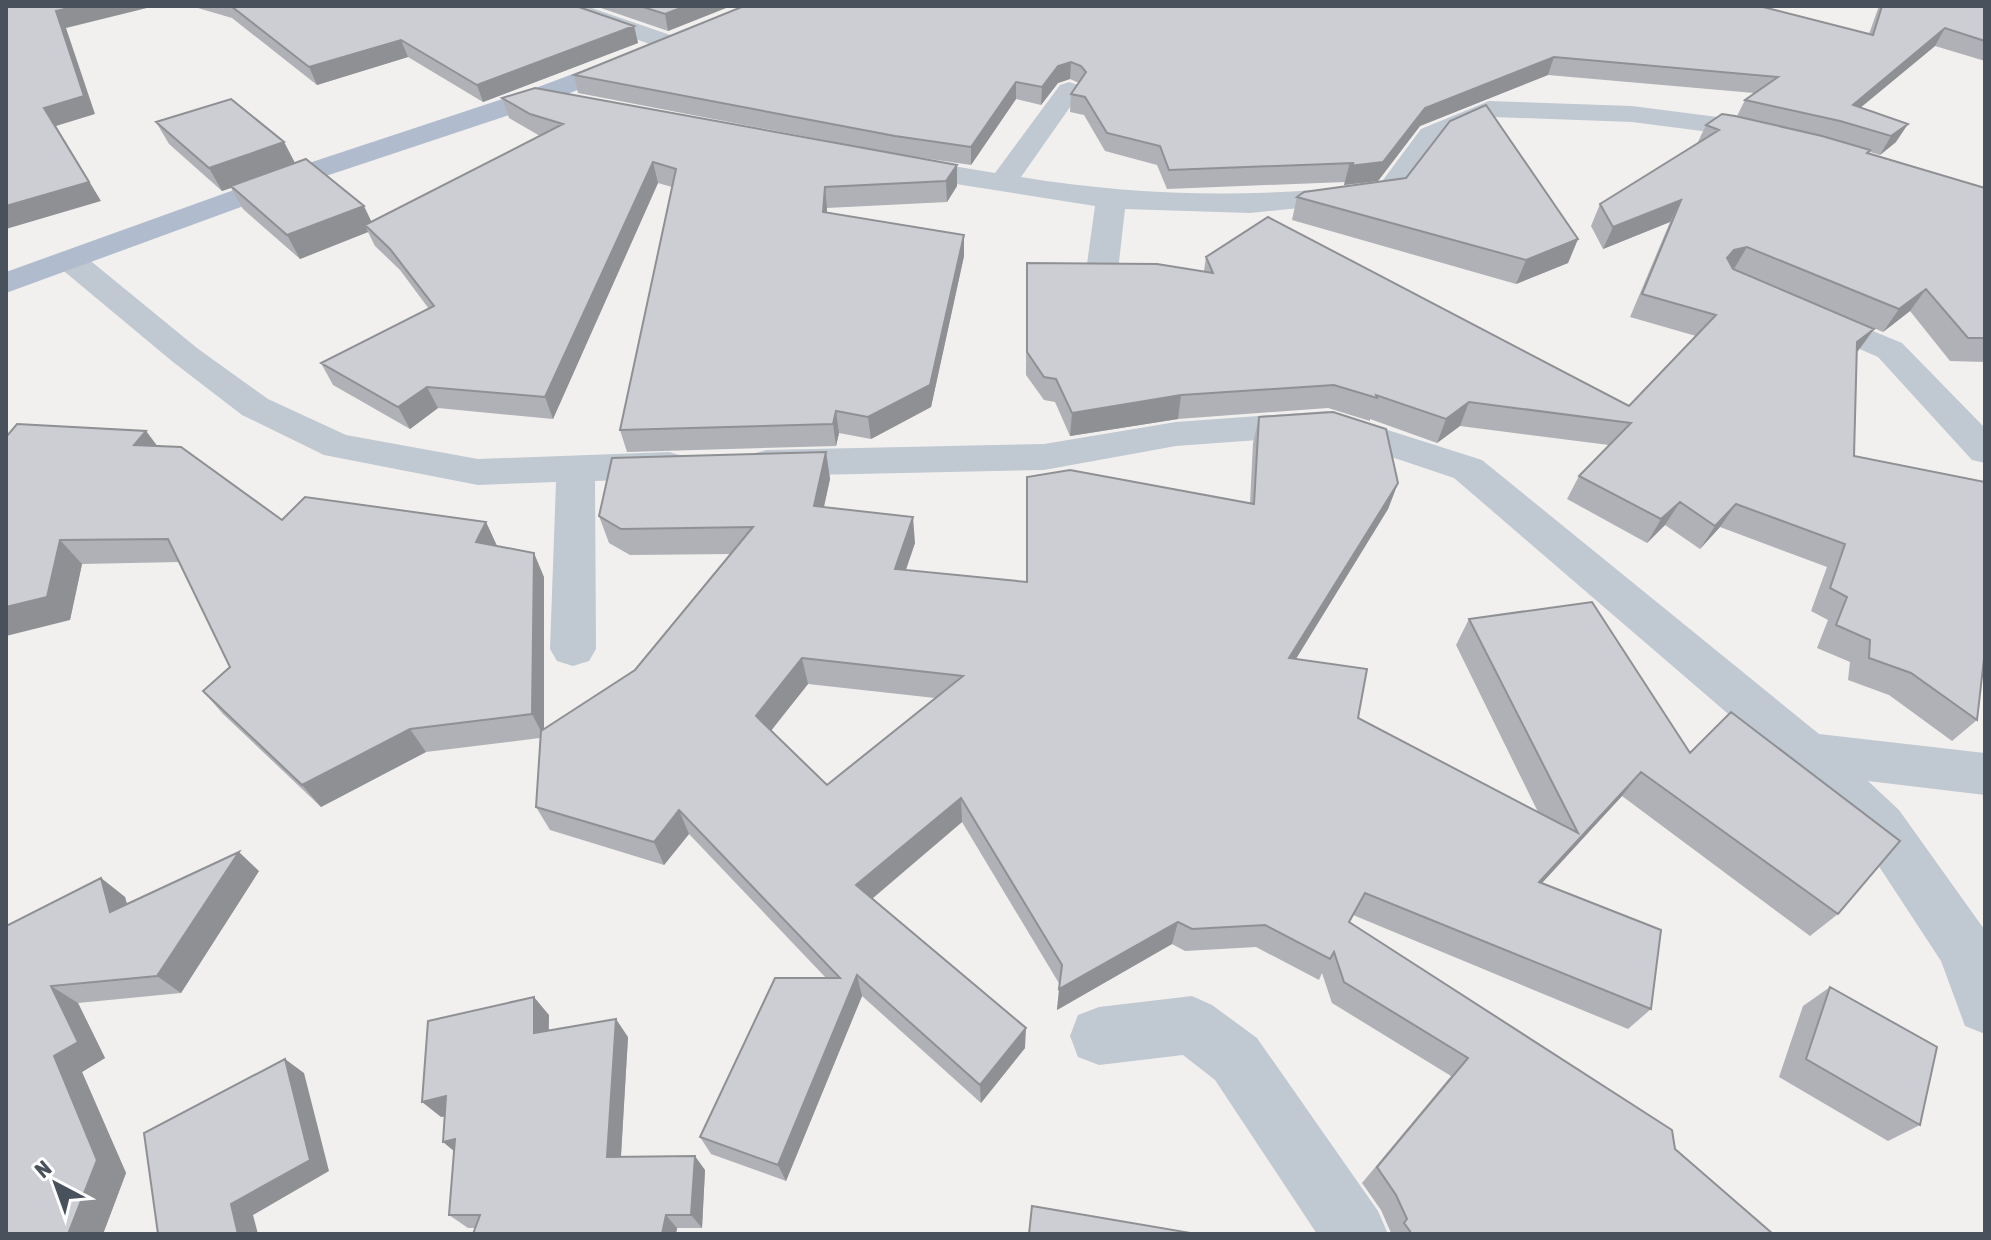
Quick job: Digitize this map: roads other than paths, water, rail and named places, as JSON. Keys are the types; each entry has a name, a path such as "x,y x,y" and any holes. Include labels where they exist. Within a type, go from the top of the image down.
{"main road":[{"path":"6,283 316,170 539,96 683,38"}],"street":[{"path":"564,6 683,38"},
{"path":"1004,181 1069,90"},
{"path":"539,96 586,105"},
{"path":"880,162 1111,199 1229,204 1298,203 1389,192 1431,135 1489,109 1632,114 1725,126 1788,141"},
{"path":"1102,271 1111,199"},
{"path":"70,260 185,355 255,407 337,446 478,472 576,467 1044,457 1176,434 1328,423 1468,469 1807,753 1881,826 1964,948 1985,1006"},
{"path":"1776,301 1890,350 1985,451"},
{"path":"573,649 576,467"},
{"path":"1807,753 1985,774"},
{"path":"1099,1036 1192,1025 1203,1033 1236,1059 1355,1234"}]}
